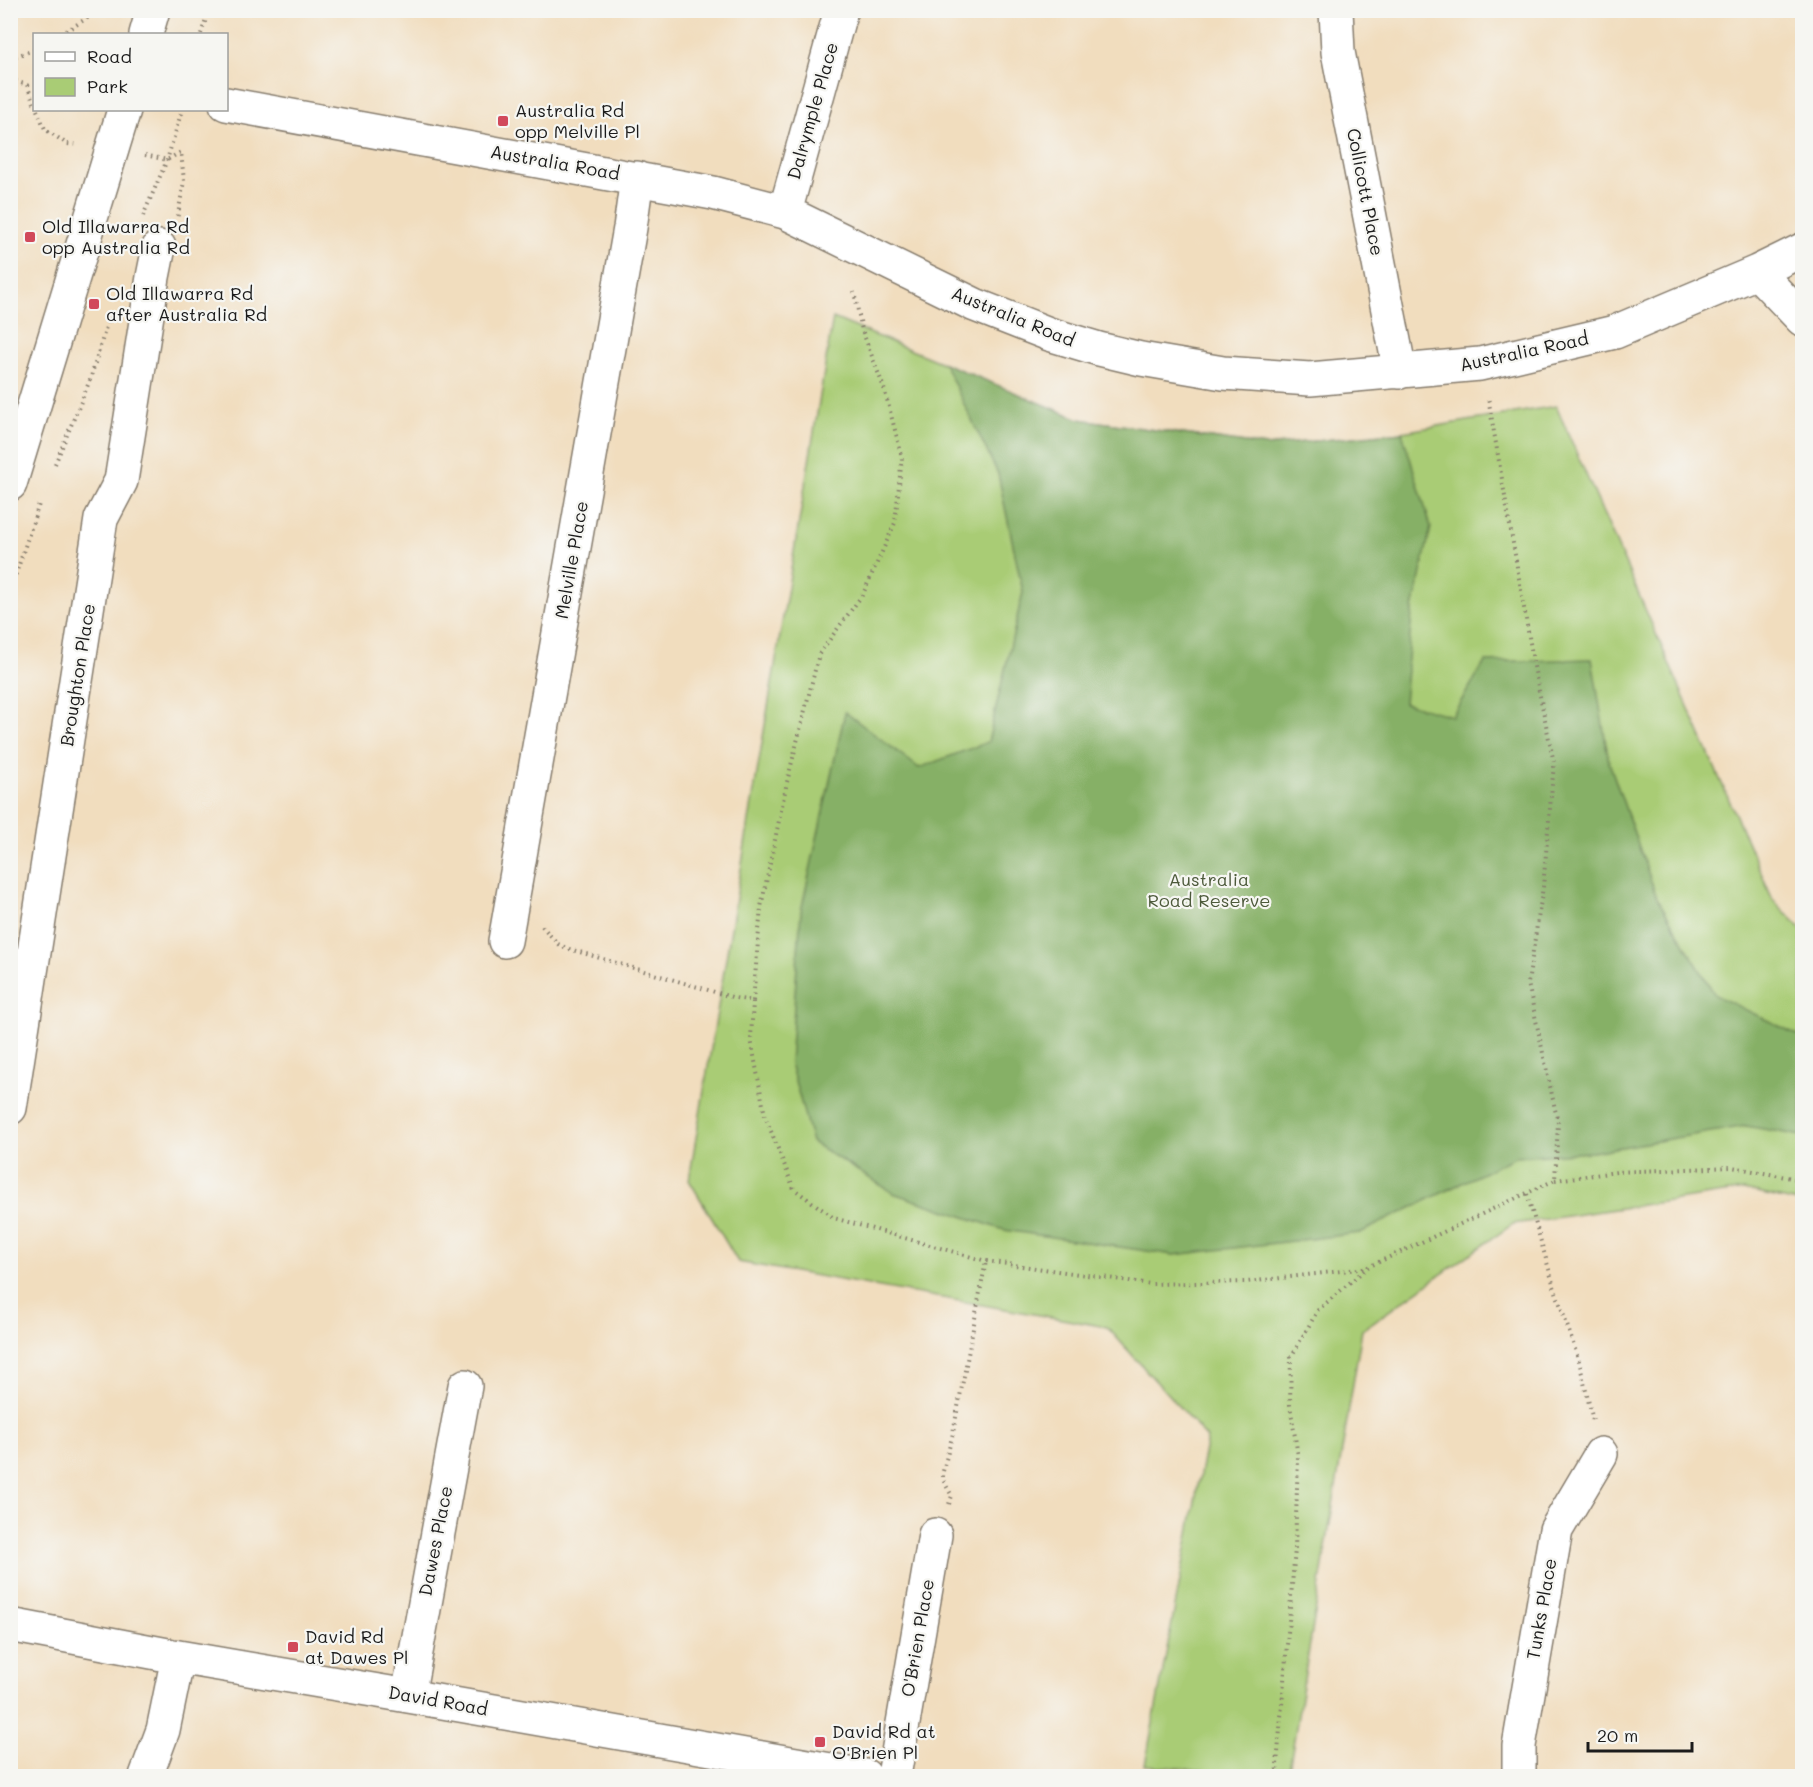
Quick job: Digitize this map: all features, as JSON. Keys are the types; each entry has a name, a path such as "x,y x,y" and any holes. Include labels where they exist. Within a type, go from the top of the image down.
{"street":[{"path":"146,33 153,10"},
{"name":"Dalrymple Place","path":"785,212 841,10"},
{"name":"Collicott Place","path":"1336,10 1338,51 1400,372"},
{"name":"Australia Road","path":"228,104 637,178 713,193 785,212 975,304 1049,334 1099,350 1223,373 1310,379 1480,364 1615,332 1803,250"},
{"path":"10,484 124,111"},
{"name":"Melville Place","path":"507,927 637,178"},
{"name":"Broughton Place","path":"10,1108 102,519 121,481 149,236"},
{"path":"1757,272 1803,320"},
{"name":"Dawes Place","path":"408,1696 465,1386"},
{"name":"Tunks Place","path":"1519,1776 1519,1746 1556,1530 1601,1454"},
{"name":"O'Brien Place","path":"894,1776 935,1535"},
{"name":"David Road","path":"10,1625 178,1657 865,1776"},
{"path":"146,1776 163,1730 178,1657"}],"path":[{"path":"201,33 209,10"},
{"path":"10,58 33,50"},
{"path":"10,79 27,85 33,100"},
{"path":"149,236 167,160 182,111"},
{"path":"854,292 862,330 884,388 902,457 895,523 863,594 819,654 787,782 761,907 751,1039 765,1116 794,1189 834,1218 986,1261 1151,1284 1247,1282 1368,1268"},
{"path":"51,472 90,380 111,313"},
{"path":"1480,364 1491,407 1535,672 1554,763 1543,886 1528,983 1558,1123 1555,1180"},
{"path":"10,592 39,504"},
{"path":"507,927 544,927 558,944 566,948 735,998 753,1001"},
{"path":"1278,1776 1277,1765 1295,1549 1298,1456 1290,1405 1291,1357 1318,1310 1368,1268 1555,1180 1617,1172 1732,1167 1803,1180"},
{"path":"1527,1194 1579,1361 1601,1454"},
{"path":"935,1535 952,1496 943,1480 943,1472 953,1433 986,1261"}],"green space":[{"name":"Australia Road Reserve","path":"833,318 1079,419 1266,446 1402,432 1556,406 1773,900 1802,929 1802,1203 1744,1190 1513,1224 1362,1330 1288,1776 1145,1765 1207,1438 1107,1327 738,1262 689,1180"},
{"name":"Australia Road Reserve","path":"944,363 1079,419 1266,446 1402,432 1431,527 1412,613 1404,703 1452,716 1485,662 1592,659 1609,762 1657,898 1715,995 1802,1037 1802,1136 1746,1126 1592,1152 1515,1157 1360,1233 1174,1255 1004,1230 893,1193 812,1142 790,1063 801,911 845,712 919,768 988,742 1023,592 998,474"}],"place":[{"name":"Australia Rd opp Melville Pl","path":"503,121"},
{"name":"Old Illawarra Rd opp Australia Rd","path":"30,237"},
{"name":"Old Illawarra Rd after Australia Rd","path":"94,304"},
{"name":"David Rd at Dawes Pl","path":"293,1647"},
{"name":"David Rd at O'Brien Pl","path":"820,1742"}]}
